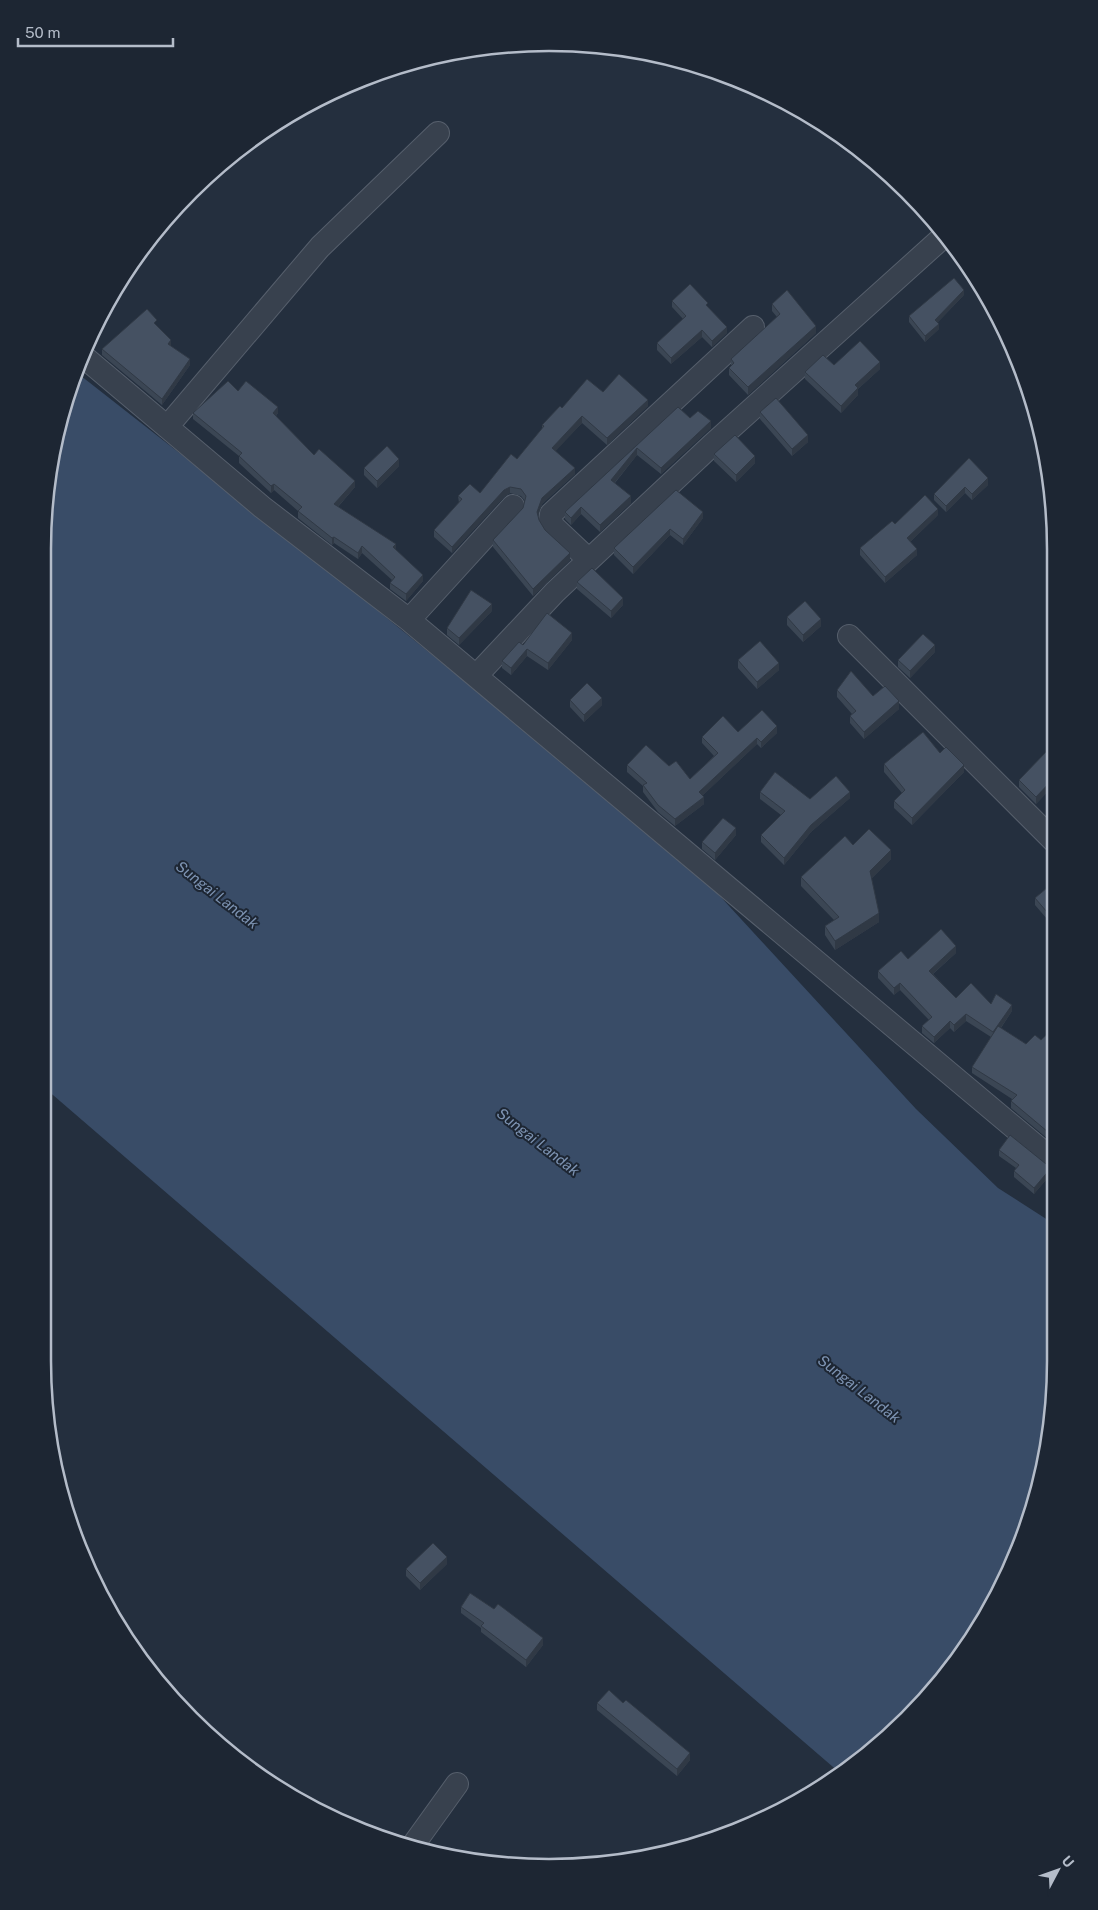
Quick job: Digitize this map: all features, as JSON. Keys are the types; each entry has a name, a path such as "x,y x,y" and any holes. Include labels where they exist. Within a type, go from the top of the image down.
{"street":[{"path":"167,427 320,247 438,133"},
{"path":"476,676 555,592 589,560 713,444 939,240"},
{"path":"589,560 554,527 550,520 551,514 753,327"},
{"path":"88,361 262,507 410,620 1047,1155"},
{"path":"410,620 514,506"},
{"path":"849,636 1047,833"},
{"path":"416,1841 457,1784"}],"water":[{"name":"Sungai Landak","path":"82,377 307,553 695,869 916,1109 998,1188 1047,1220 1046,1394 1037,1458 1030,1490 1009,1551 980,1610 944,1664 901,1713 835,1769 51,1093 52,516 61,452 68,420"}],"building":[{"path":"954,278 964,290 935,320 939,324 925,336 909,316"},
{"path":"690,284 708,303 706,305 727,327 712,341 702,330 671,358 657,343 686,316 672,301"},
{"path":"787,290 816,326 748,387 729,368 734,363 731,359 780,314 772,304"},
{"path":"147,309 157,320 154,323 171,340 168,344 190,359 162,399 102,349"},
{"path":"860,341 880,362 855,385 858,388 841,406 805,372 823,355 834,365"},
{"path":"619,374 648,400 607,438 582,416 552,448 575,468 542,498 537,512 545,530 570,553 533,589 493,540 523,508 526,496 521,489 510,487 504,490 452,547 434,530 462,499 458,496 470,484 480,493 511,454 517,459 544,426 542,425 560,406 562,408 587,379 603,392"},
{"path":"228,381 238,391 246,381 278,407 273,413 314,455 319,449 355,481 334,504 396,544 393,547 423,575 406,594 390,583 395,577 362,546 358,553 334,537 332,538 298,511 302,507 274,484 271,486 239,456 242,453 193,413"},
{"path":"776,398 808,435 792,449 760,412"},
{"path":"678,407 690,418 698,411 711,421 661,468 637,448 611,480 631,496 600,525 581,507 571,518 565,512"},
{"path":"735,435 755,456 736,475 714,454"},
{"path":"387,446 399,459 377,481 364,468"},
{"path":"969,458 988,478 972,494 965,487 946,506 934,494"},
{"path":"676,490 703,512 683,539 670,529 633,567 614,548"},
{"path":"925,495 938,509 907,538 917,549 885,577 860,548 892,521 895,524"},
{"path":"592,568 623,598 611,611 577,582"},
{"path":"471,590 492,604 459,638 447,628"},
{"path":"805,601 821,619 803,635 787,617"},
{"path":"547,613 572,633 548,663 527,649 511,668 502,661 519,642 523,645"},
{"path":"923,634 935,645 910,671 898,660"},
{"path":"760,641 779,663 757,682 738,660"},
{"path":"851,671 873,696 885,686 899,701 864,732 850,716 856,711 837,690"},
{"path":"587,683 602,698 584,715 570,700"},
{"path":"762,710 777,726 761,742 757,738 699,792 704,797 675,819 658,805 643,785 647,783 627,765 646,745 669,766 676,761 690,779 718,753 702,737 723,716 738,732"},
{"path":"923,732 940,753 946,747 964,765 912,818 894,801 905,790 884,764"},
{"path":"1047,753 1047,785 1036,797 1019,780"},
{"path":"775,772 810,799 836,776 850,792 811,825 784,858 761,835 785,811 760,792"},
{"path":"723,818 736,828 715,853 702,842"},
{"path":"869,829 891,850 870,871 879,913 835,941 825,926 839,917 801,877 845,836 853,845"},
{"path":"1047,888 1047,912 1035,898"},
{"path":"941,929 956,946 929,971 956,998 971,983 991,1004 996,994 1012,1005 993,1032 966,1014 954,1025 950,1021 934,1037 922,1026 932,1017 900,983 894,988 878,971 901,951 908,959"},
{"path":"998,1026 1026,1044 1035,1035 1041,1040 1047,1034 1047,1131 1011,1101 1017,1095 972,1067"},
{"path":"1010,1135 1047,1165 1047,1173 1034,1188 1014,1171 1019,1165 999,1150"},
{"path":"433,1543 447,1557 420,1583 406,1569"},
{"path":"470,1593 494,1609 498,1604 543,1638 526,1660 481,1626 484,1623 461,1607"},
{"path":"609,1690 623,1703 626,1700 690,1753 677,1769 597,1703"}]}
